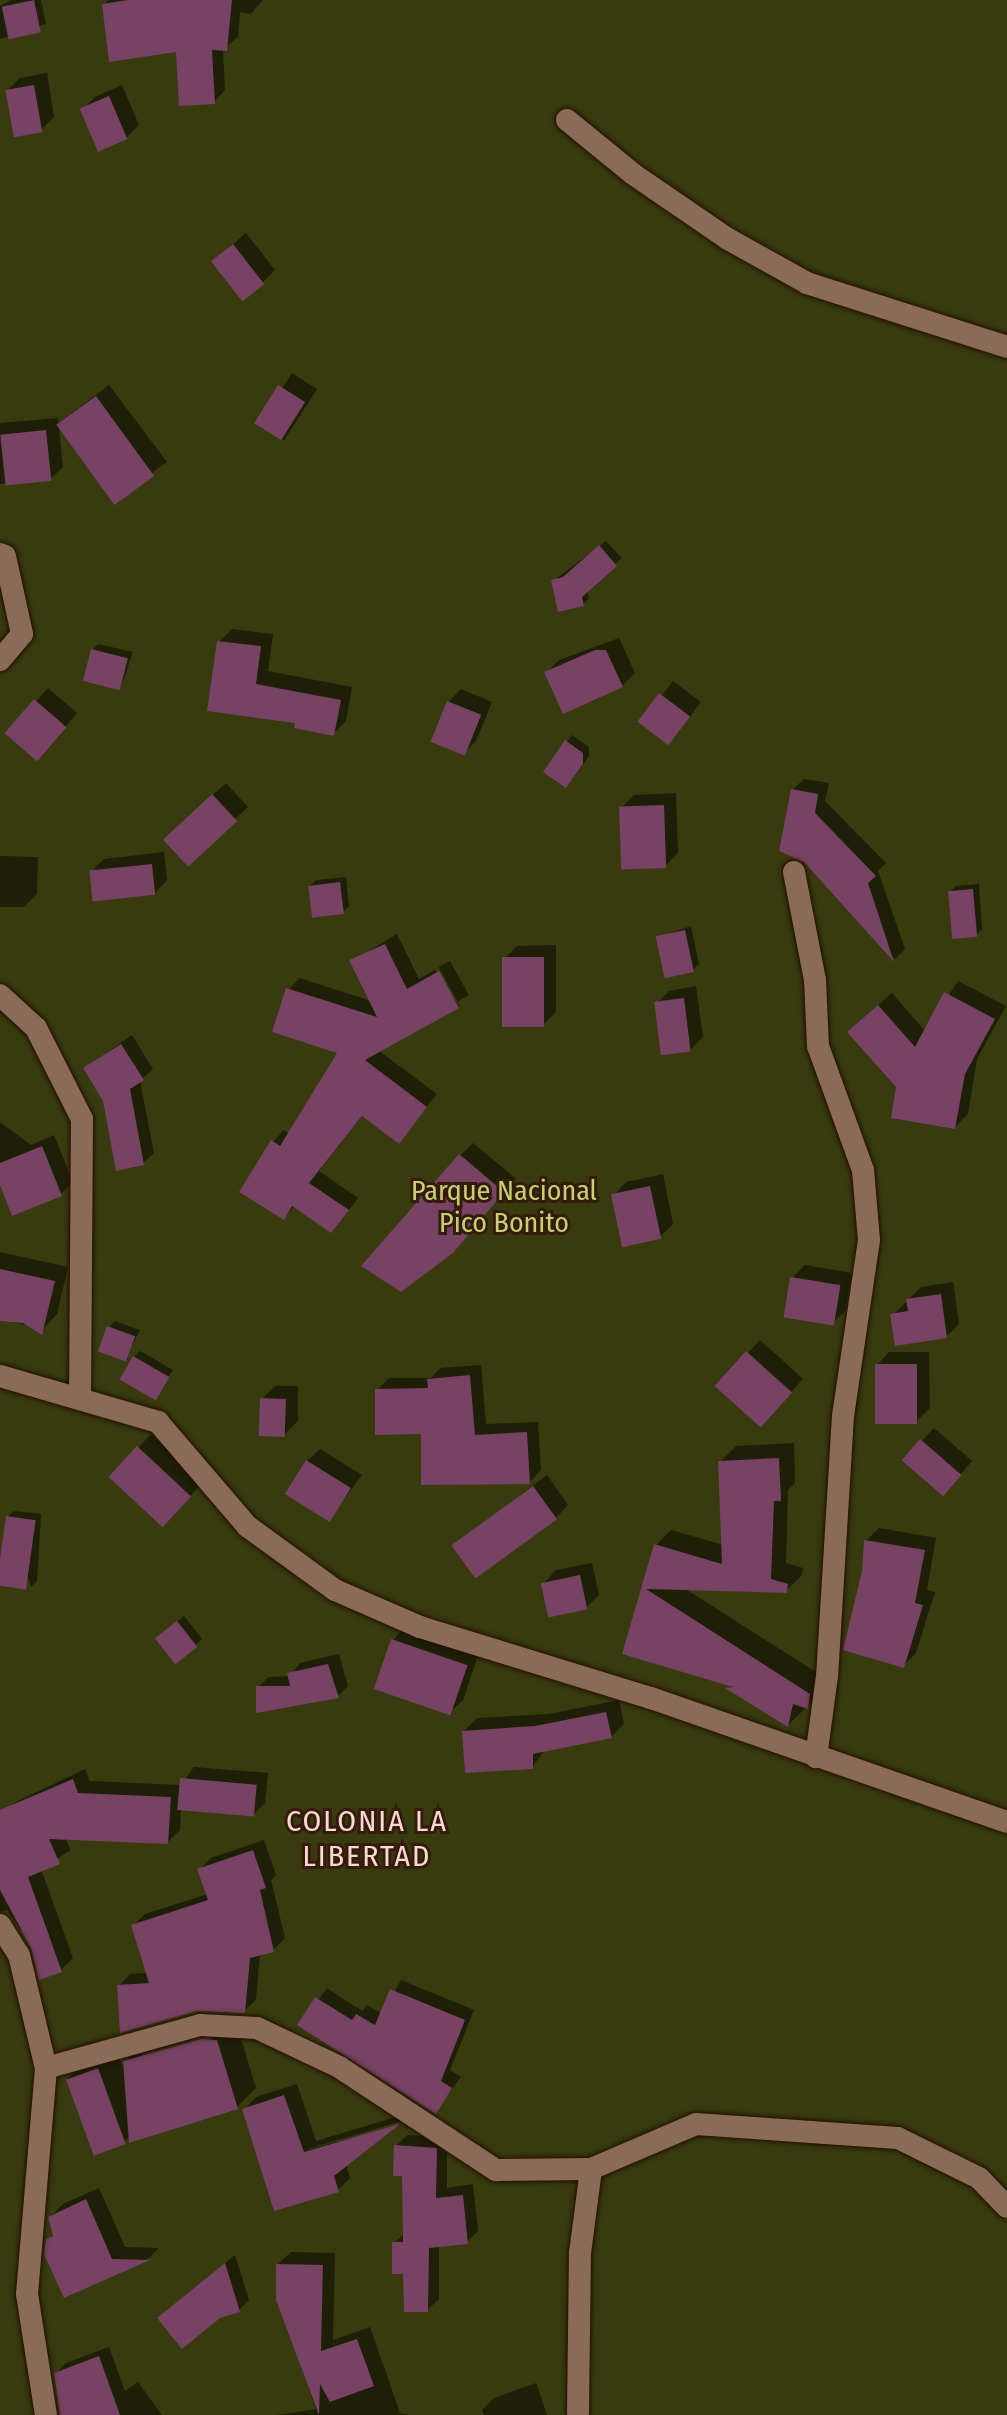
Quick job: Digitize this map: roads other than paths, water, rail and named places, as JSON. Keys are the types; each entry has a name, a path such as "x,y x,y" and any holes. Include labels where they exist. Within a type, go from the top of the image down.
{"street":[{"path":"567,120 633,174 728,239 807,283 1007,347"},
{"path":"0,554 5,556 22,634 0,660"},
{"path":"794,872 815,980 818,1046 863,1170 869,1240 843,1416 827,1676 816,1757"},
{"path":"0,995 36,1028 82,1119 80,1398"},
{"path":"0,1376 158,1422 247,1526 335,1590 420,1627 651,1698 1007,1822"},
{"path":"0,1925 19,1955 46,2068 27,2294 46,2415"},
{"path":"46,2068 200,2025 257,2028 339,2067 496,2170 591,2169 696,2124 898,2138 979,2178 1007,2207"},
{"path":"578,2413 580,2253 591,2169"}],"district":[{"name":"COLONIA LA LIBERTAD","path":"367,1838"}],"park label":[{"name":"Parque Nacional Pico Bonito","path":"504,1207"}]}
